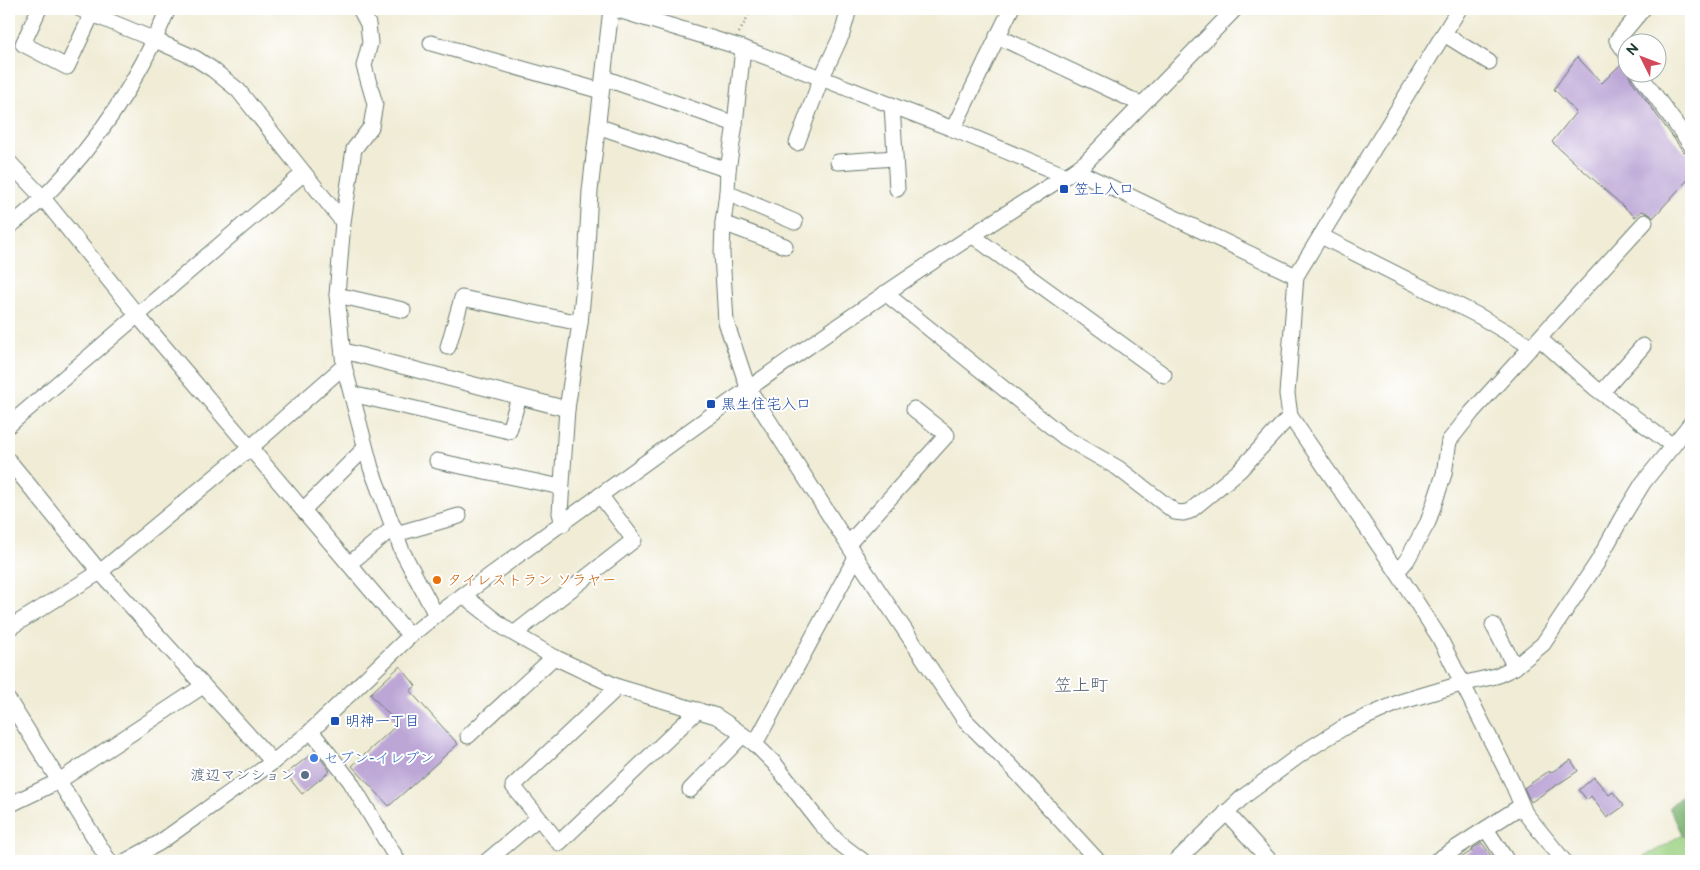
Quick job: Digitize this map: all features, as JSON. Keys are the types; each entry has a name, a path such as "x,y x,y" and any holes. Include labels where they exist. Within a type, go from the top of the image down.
{"street":[{"path":"40,9 24,44 67,67 86,11 155,40 206,65 238,90 343,222"},
{"path":"9,227 43,198 110,119 155,40 168,9"},
{"path":"360,9 368,24 370,43 364,66 374,104 371,127 354,149 343,222 337,295 344,366 365,448 402,551 436,615"},
{"path":"563,524 560,513 561,487 568,409 586,265 590,191 597,126 613,9 738,46 1070,173 1296,276"},
{"path":"797,143 821,79 842,34 849,9"},
{"path":"953,129 997,36 1012,9"},
{"path":"131,860 159,843 273,762 311,731 410,636 463,595 748,388 885,293 1087,161 1235,9"},
{"path":"1459,9 1296,276 1287,394 1290,416 1397,572 1439,637 1512,782 1525,814 1564,861"},
{"path":"1624,32 1643,9"},
{"path":"1444,34 1489,62"},
{"path":"997,36 1141,104"},
{"path":"431,43 602,84 735,124"},
{"path":"738,46 735,124 728,170 722,254 726,322 748,388 849,543 856,557 964,719 1011,766 1098,861"},
{"path":"1645,82 1691,145"},
{"path":"892,105 897,189"},
{"path":"597,126 728,170"},
{"path":"838,162 895,158"},
{"path":"9,162 43,198 138,316 410,636"},
{"path":"9,425 304,173"},
{"path":"727,193 796,222"},
{"path":"723,222 785,246"},
{"path":"1397,572 1407,560 1428,522 1444,474 1449,441 1472,412 1645,222"},
{"path":"973,236 1164,375"},
{"path":"1321,236 1536,343 1673,446"},
{"path":"885,293 1064,437 1118,468 1174,512 1183,514 1190,511 1240,470 1290,416"},
{"path":"337,295 403,310"},
{"path":"448,347 462,298 580,323"},
{"path":"1602,392 1643,346"},
{"path":"344,351 568,409"},
{"path":"9,628 100,572 250,448 344,366"},
{"path":"352,394 509,431 518,397"},
{"path":"849,543 947,435 914,409"},
{"path":"1176,861 1243,797 1304,752 1346,726 1400,702 1496,676 1515,667 1543,644 1597,563 1643,483 1691,423"},
{"path":"303,510 365,448"},
{"path":"9,460 100,572 273,762"},
{"path":"437,461 561,487"},
{"path":"515,633 634,540 600,495"},
{"path":"349,564 395,531 459,516"},
{"path":"690,790 749,739 856,557"},
{"path":"463,595 506,629 554,657 618,687 716,716 749,739 775,764 820,823 838,842 863,861"},
{"path":"1493,625 1515,667"},
{"path":"468,736 554,657"},
{"path":"9,805 59,781 203,686"},
{"path":"618,687 513,786 559,843 698,710"},
{"path":"9,701 109,861"},
{"path":"311,731 350,781 398,861"},
{"path":"1436,861 1521,806"},
{"path":"1226,812 1270,861"},
{"path":"487,861 538,818"},
{"path":"1486,829 1507,861"}],"path":[{"path":"738,46 752,9"}],"green space":[{"path":"1691,788 1691,842 1682,834 1669,807"},
{"path":"1682,834 1691,842 1691,861 1636,861 1664,846"}],"building":[{"path":"1577,57 1602,83 1618,67 1618,82 1633,82 1683,151 1691,154 1691,176 1653,218 1642,211 1635,217 1552,142 1576,112 1554,89"},
{"path":"400,666 416,686 410,691 458,744 389,806 352,766 398,724 370,694"},
{"path":"315,751 330,771 302,794 286,774"},
{"path":"1571,760 1578,771 1531,802 1524,788 1549,771 1550,773"},
{"path":"1594,777 1609,795 1613,792 1624,806 1607,818 1591,796 1587,800 1579,790"},
{"path":"1482,843 1495,861 1456,861 1472,849"}],"place":[{"name":"笠上入口","path":"1064,189"},
{"name":"黒生住宅入口","path":"711,404"},
{"name":"タイレストラン ソラヤー","path":"437,580"},
{"name":"明神一丁目","path":"335,721"},
{"name":"セブン-イレブン","path":"314,758"},
{"name":"渡辺マンション","path":"305,775"}],"district":[{"name":"笠上町","path":"1081,685"}]}
